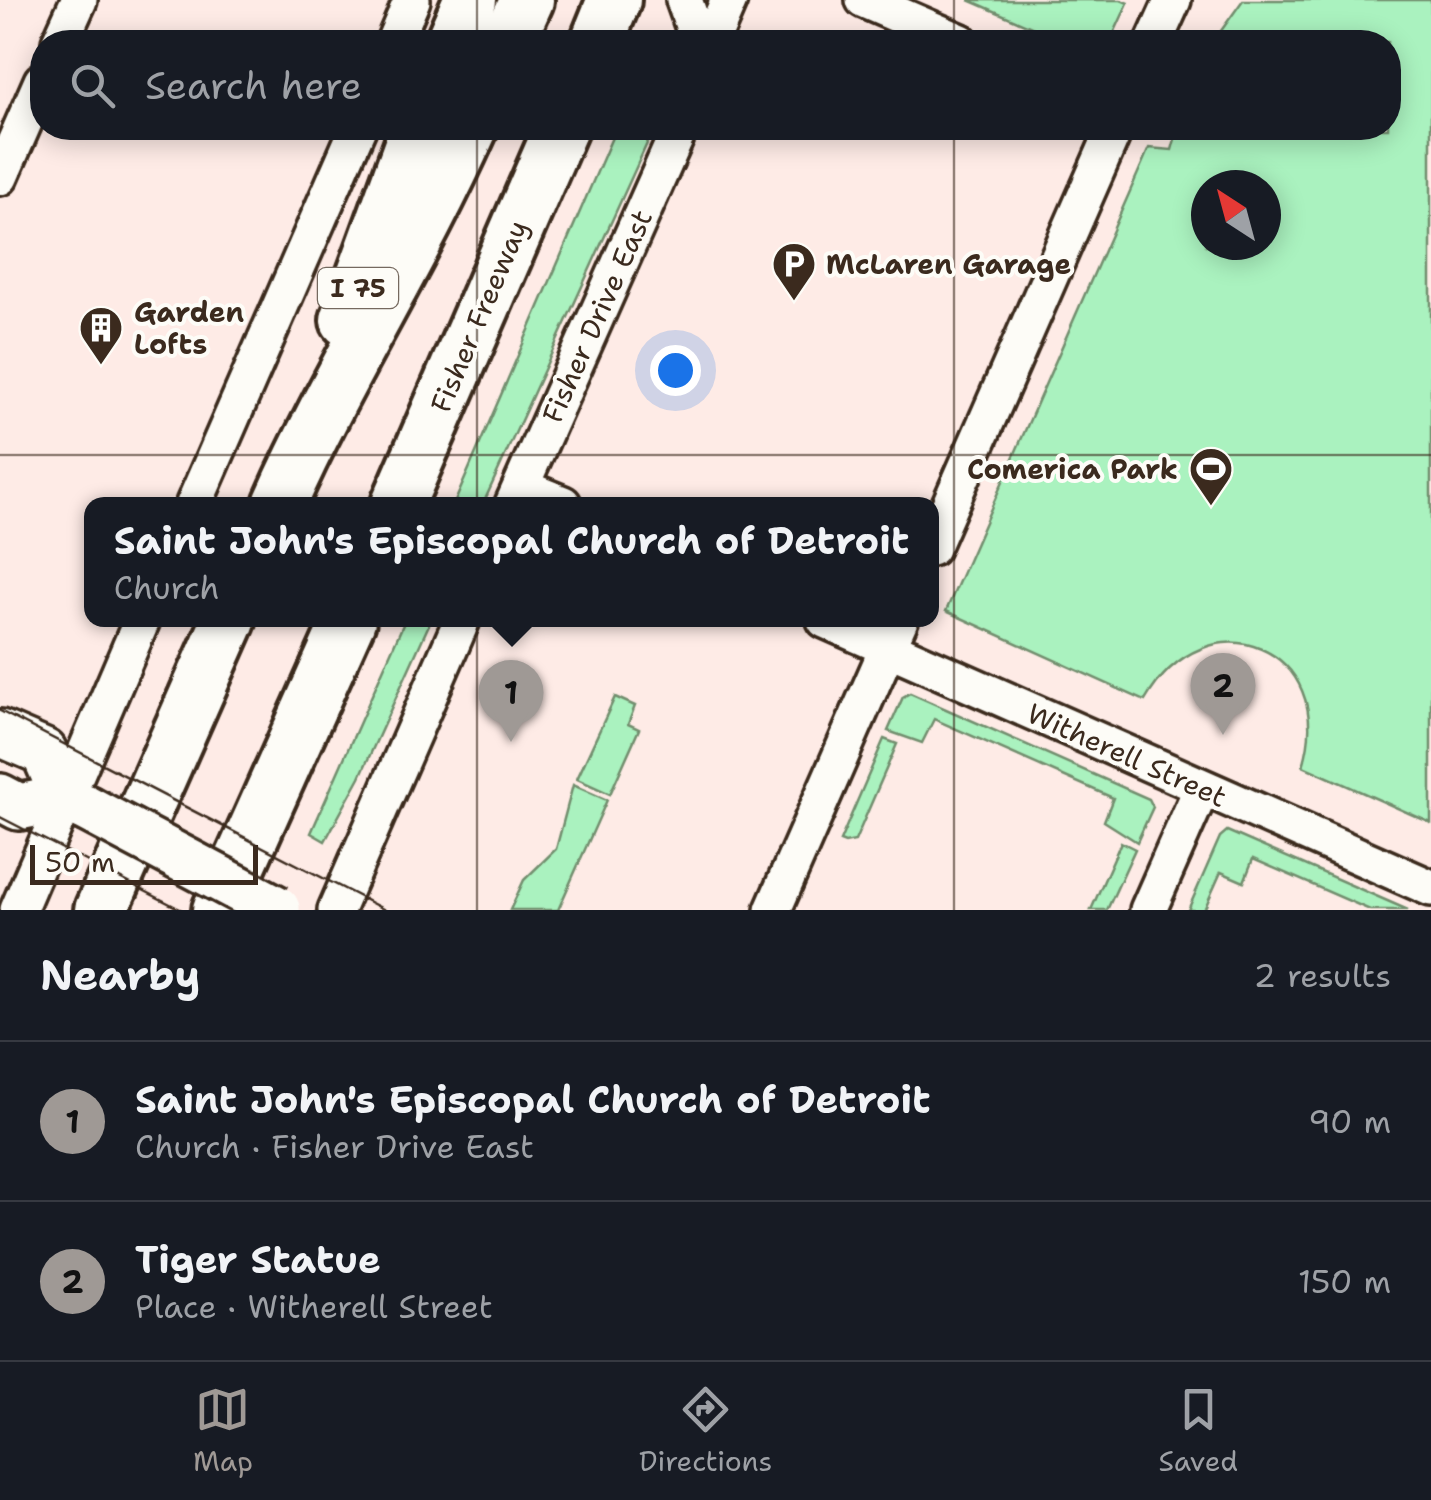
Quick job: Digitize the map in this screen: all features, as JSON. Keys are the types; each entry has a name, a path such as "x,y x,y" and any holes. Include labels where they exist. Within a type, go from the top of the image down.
{"highway":[{"path":"457,30 470,0"},
{"path":"513,30 527,0"},
{"name":"I 75","path":"283,497 304,450 390,190 411,140"},
{"path":"304,450 436,208 466,140"},
{"name":"Fisher Freeway","path":"401,497 555,140"},
{"path":"101,910 226,627"},
{"path":"219,910 346,627"},
{"path":"237,910 270,803"}],"main road":[{"path":"0,732 44,752 75,803 278,910"},
{"path":"0,797 19,807 75,803"}],"street":[{"path":"65,30 79,0"},
{"path":"399,30 412,0"},
{"path":"684,0 694,30"},
{"path":"716,30 729,0"},
{"path":"864,0 933,30"},
{"path":"1159,30 1172,0"},
{"path":"0,177 30,108"},
{"path":"197,497 353,140"},
{"name":"Fisher Drive East","path":"517,496 675,140"},
{"path":"939,530 1110,140"},
{"path":"18,910 75,803 139,627"},
{"path":"336,910 459,627"},
{"name":"Witherell Street","path":"862,627 894,633 1201,790 1431,888"},
{"path":"773,910 894,633"},
{"path":"1148,910 1201,790"}],"green space":[{"path":"969,0 1128,3 1116,30 1038,30"},
{"name":"Comerica Park","path":"1243,0 1431,0 1431,823 1303,766 1309,725 1302,691 1285,665 1261,649 1232,643 1201,649 1171,668 1145,701 946,611 1149,148 1172,150 1175,140 1401,140 1401,30 1222,30"},
{"path":"611,140 649,140 486,497 457,497"},
{"path":"402,627 428,627 360,777 325,841 311,833"},
{"path":"910,693 1149,799 1153,807 1137,842 1104,821 1113,798 934,719 922,743 888,731 903,697"},
{"path":"615,697 635,706 628,724 639,729 610,794 577,779"},
{"path":"884,739 897,744 855,841 840,841"},
{"path":"573,785 607,800 558,910 510,910 524,880 556,849"},
{"path":"1227,831 1408,910 1370,910 1253,859 1244,882 1221,872 1204,910 1188,910 1220,837"},
{"path":"1121,842 1135,849 1107,910 1091,910"}],"tram line":[{"path":"0,711 385,910"},
{"path":"0,817 182,910"}],"place":[{"name":"McLaren Garage","path":"794,302"},
{"name":"Garden Lofts","path":"101,366"},
{"name":"Comerica Park","path":"1211,507"},
{"name":"Tiger Statue","path":"1223,735"},
{"name":"Saint John's Episcopal Church of Detroit","path":"511,742"}]}
